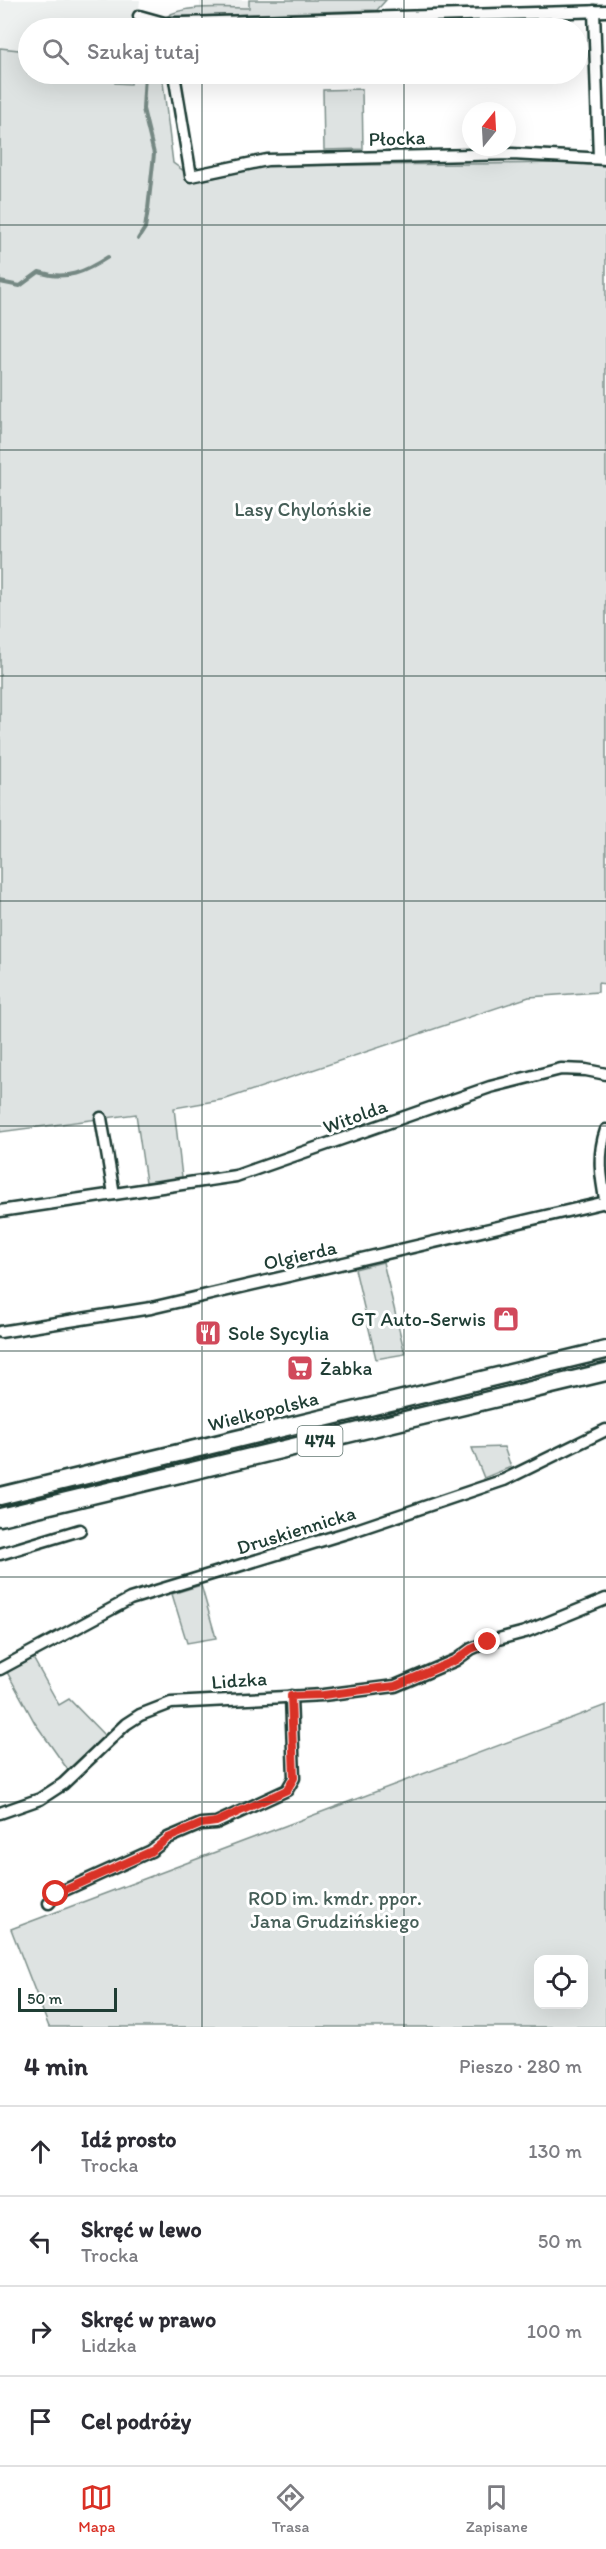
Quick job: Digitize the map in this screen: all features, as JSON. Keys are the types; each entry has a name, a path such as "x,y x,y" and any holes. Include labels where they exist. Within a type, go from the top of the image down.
{"main road":[{"name":"Wielkopolska","path":"0,1496 606,1350"},
{"name":"474","path":"0,1517 606,1372"},
{"path":"0,1524 33,1509"}],"street":[{"path":"594,11 603,158"},
{"path":"394,18 606,11"},
{"path":"139,16 144,18"},
{"name":"Płocka","path":"176,84 191,176 267,160 500,154 603,158"},
{"name":"Witolda","path":"0,1210 236,1176 490,1087 548,1071 586,1070 606,1074"},
{"path":"101,1118 114,1194"},
{"path":"606,1130 601,1144 599,1163 606,1202"},
{"name":"Olgierda","path":"0,1332 152,1308 606,1202"},
{"name":"Druskiennicka","path":"0,1669 130,1599 356,1530 504,1480 606,1430"},
{"path":"0,1554 80,1530"},
{"name":"Lidzka","path":"0,1813 40,1798 63,1784 126,1724 140,1715 171,1704 323,1695 395,1686 456,1660 471,1649 525,1632 606,1599"},
{"path":"49,1903 56,1894 152,1851 168,1838 201,1824 216,1822 287,1790 294,1778 291,1696"}],"shaded area":[{"path":"0,0 140,0 138,18 18,18 18,50 0,48"},
{"path":"200,0 249,0 249,8 200,8"}],"green space":[{"path":"249,0 386,0 377,10 166,17 194,8 249,8"},
{"name":"Lasy Chylońskie","path":"0,48 18,50 18,84 163,84 173,163 191,176 204,180 264,166 568,163 606,166 606,984 598,983 598,992 529,997 226,1099 174,1108 182,1177 146,1182 136,1114 0,1132"},
{"path":"362,89 363,149 324,150 323,90"},
{"path":"383,1262 405,1354 376,1359 355,1269"},
{"path":"504,1447 511,1467 484,1478 472,1448"},
{"path":"201,1585 216,1638 187,1643 172,1594"},
{"path":"33,1658 59,1705 69,1699 105,1736 68,1770 35,1723 7,1672"},
{"name":"ROD im. kmdr. ppor. Jana Grudzińskiego","path":"606,1705 606,2027 49,2027 11,1929"}],"waterway":[{"path":"138,239 145,228 154,154 143,109 144,84"},
{"path":"0,282 20,286 39,272 58,276 75,274 108,257"}],"place":[{"name":"GT Auto-Serwis","path":"506,1319"},
{"name":"Sole Sycylia","path":"208,1333"},
{"name":"Żabka","path":"300,1368"}],"route":[{"path":"56,1894 152,1851 168,1838 201,1824 216,1822 287,1790 294,1778 291,1696 323,1695 354,1689 395,1686 456,1660 471,1649 488,1642"}]}
